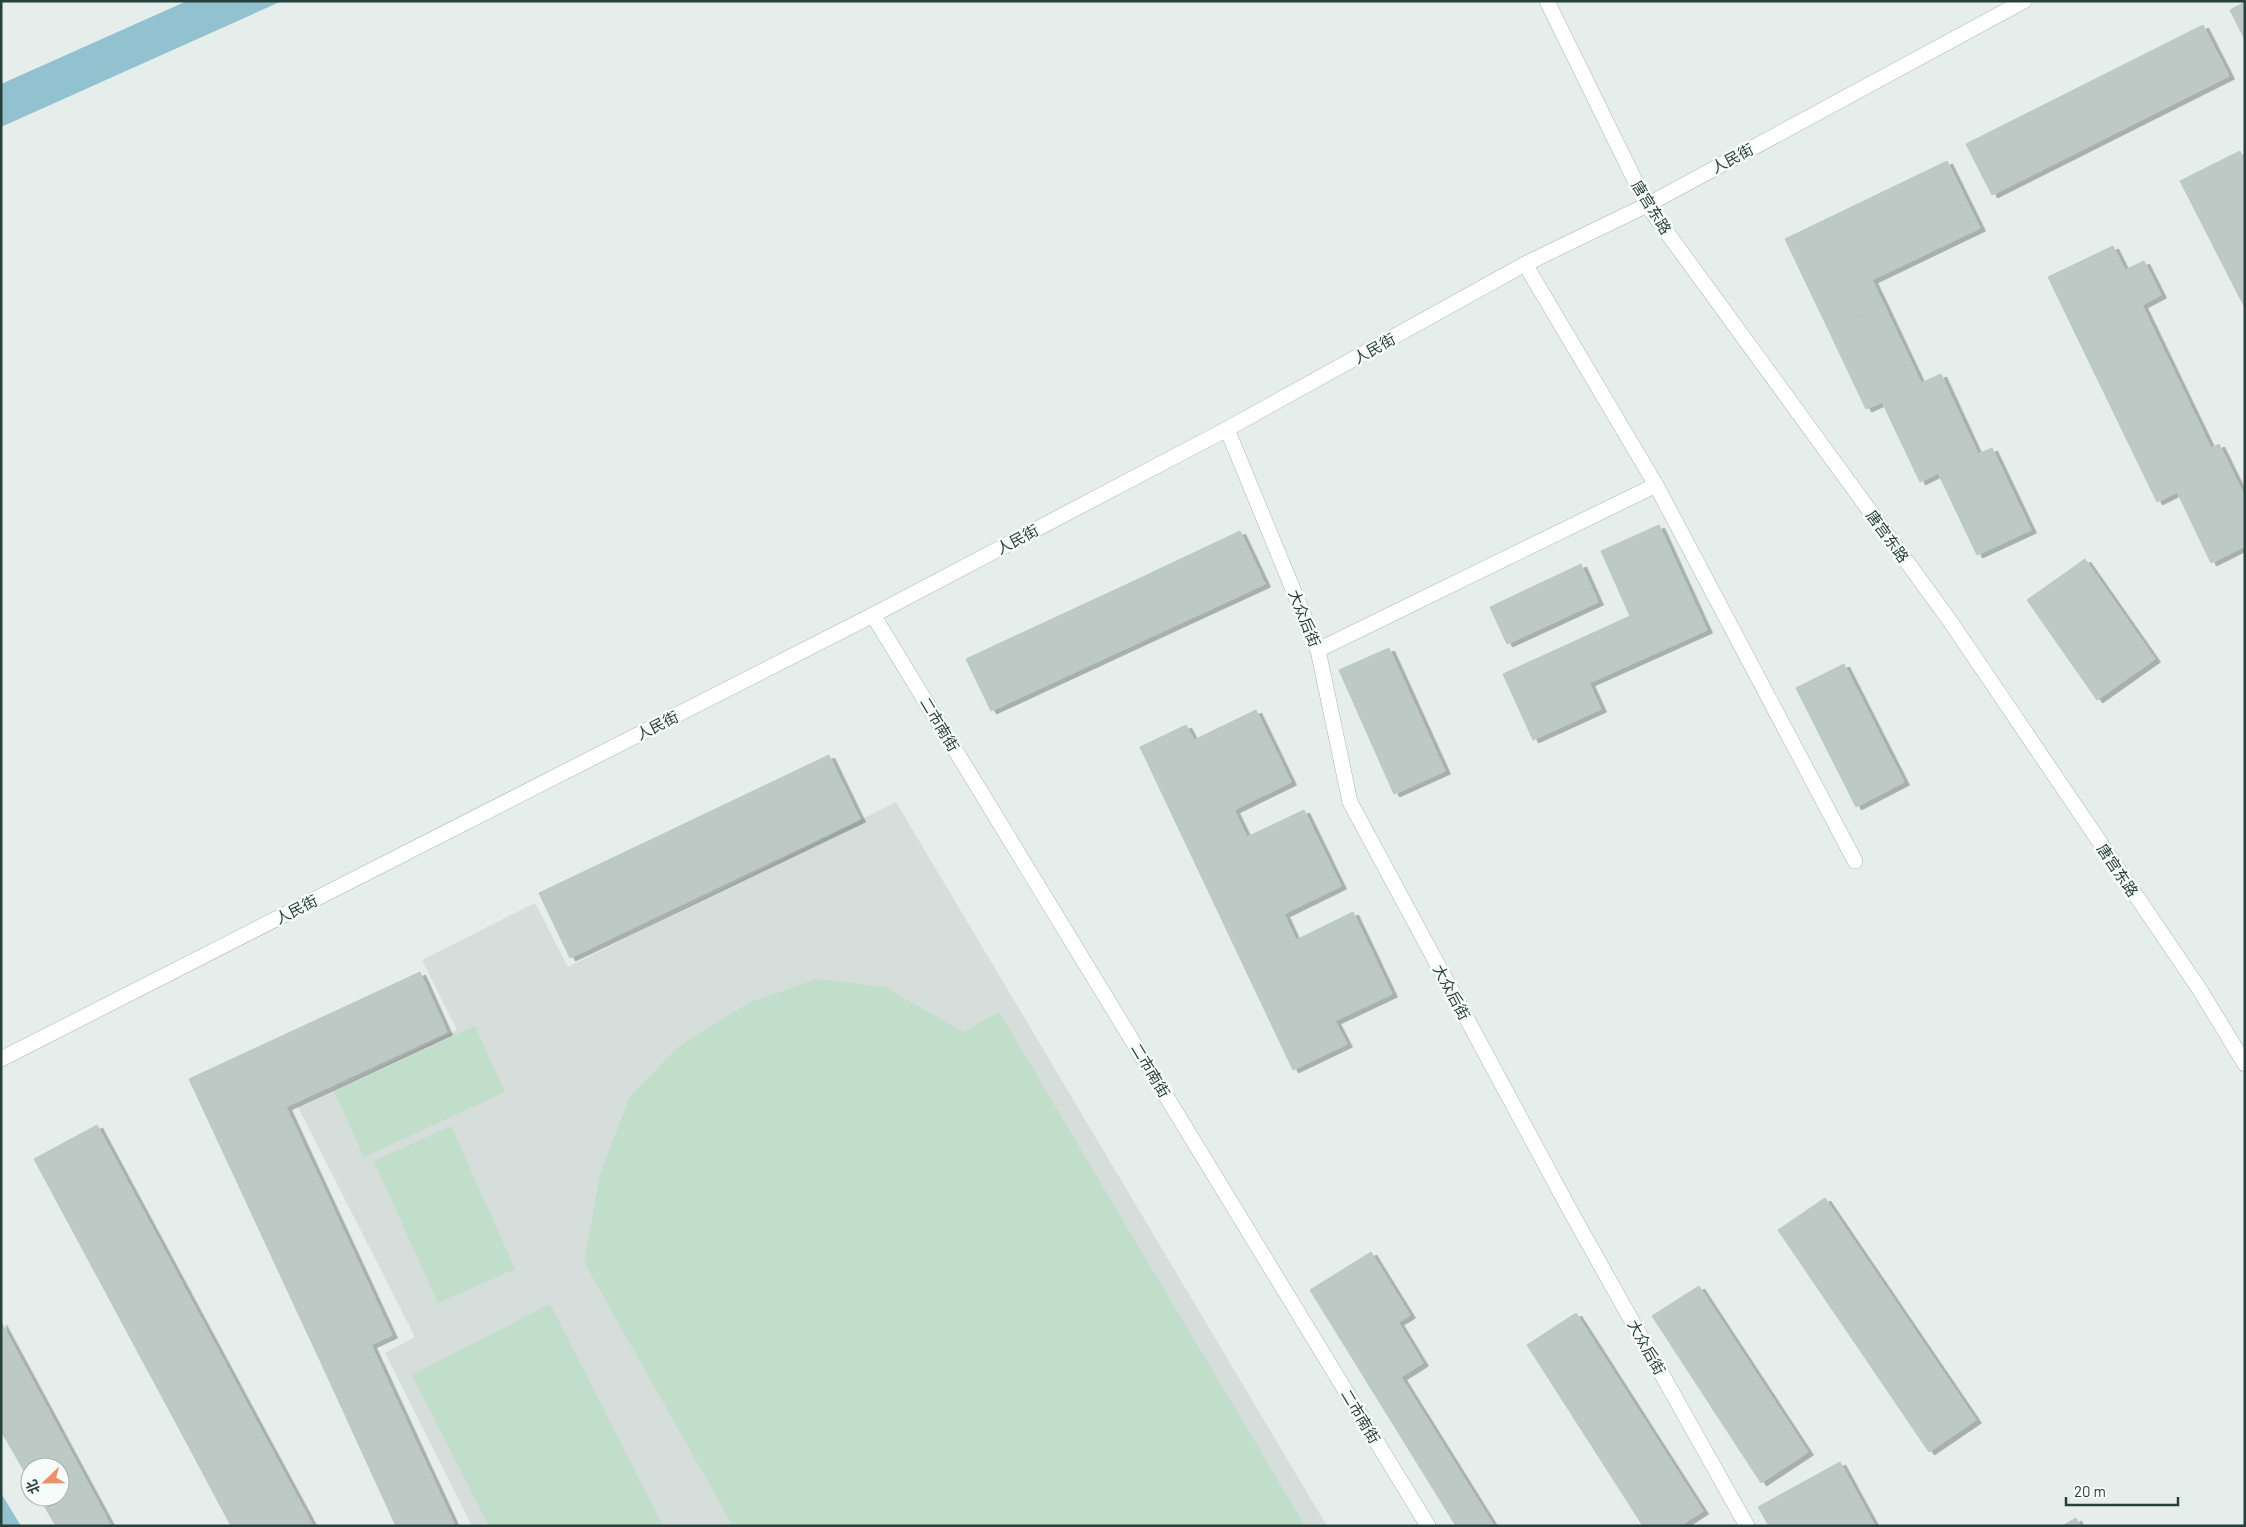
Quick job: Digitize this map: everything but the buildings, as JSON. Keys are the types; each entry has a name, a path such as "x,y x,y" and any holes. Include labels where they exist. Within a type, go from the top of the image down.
{"street":[{"name":"唐宫东路","path":"1547,1 1647,205 1950,621 2200,990 2245,1064"},
{"name":"人民街","path":"1,1060 873,615 1227,429 1525,264 1647,205 2024,1"},
{"path":"1525,264 1656,485 1855,861"},
{"name":"大众后街","path":"1227,429 1318,650 1350,802 1572,1214 1747,1526"},
{"path":"1318,650 1656,485"},
{"name":"二市南街","path":"873,615 1428,1526"}],"shaded area":[{"path":"896,802 1327,1526 472,1526 385,1353 415,1337 298,1107 457,1030 422,960 535,903 568,967"}],"green space":[{"path":"817,979 885,987 963,1032 999,1012 1305,1526 733,1526 584,1262 600,1175 630,1096 679,1046 750,1002"},
{"path":"475,1026 505,1092 364,1157 334,1091"},
{"path":"451,1126 515,1269 438,1303 374,1161"},
{"path":"550,1304 663,1526 489,1526 412,1375"}],"water":[{"path":"187,1 282,1 1,127 1,84"},
{"path":"1,1493 21,1526 1,1526"}]}
